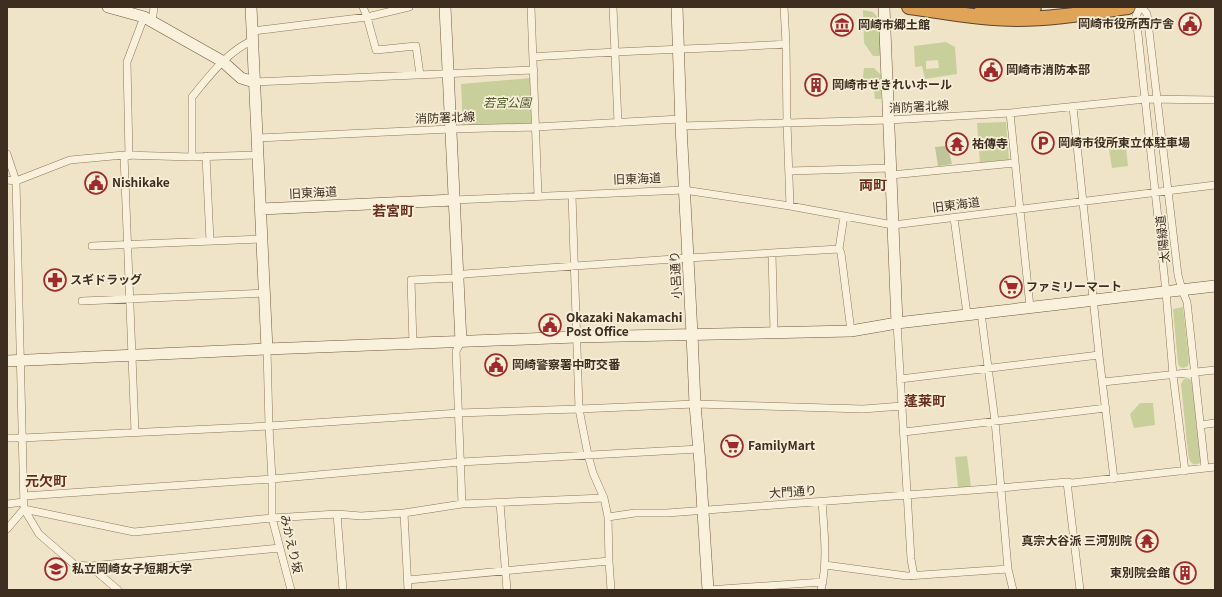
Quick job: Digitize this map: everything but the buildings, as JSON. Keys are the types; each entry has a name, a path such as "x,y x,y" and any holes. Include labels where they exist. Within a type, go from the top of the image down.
{"highway":[{"path":"909,7 990,18 1019,19 1049,17 1128,7"},
{"path":"982,7 1012,9 1034,7"}],"street":[{"path":"108,7 148,20 222,61 241,78 254,82 534,70"},
{"path":"134,432 127,244 126,62 154,7"},
{"path":"251,7 267,349"},
{"path":"363,7 367,16 376,50 416,46 420,75"},
{"path":"192,157 192,97 222,61 246,43 253,35 367,16 409,7"},
{"path":"445,7 461,342 456,351 462,504"},
{"path":"531,7 538,196"},
{"path":"613,7 618,123"},
{"name":"小呂通り","path":"677,7 684,190 695,404 708,590"},
{"path":"784,7 790,206"},
{"path":"884,7 897,323 910,559 914,576"},
{"name":"太陽緑道","path":"1185,471 1173,375 1166,292 1136,16 1141,7 1148,14 1178,275 1187,302 1205,468"},
{"path":"533,57 614,51 679,50 786,44"},
{"name":"消防署北線","path":"258,138 618,123 787,123 889,120 1010,113 1146,99 1215,100"},
{"path":"1073,107 1099,354 1114,478"},
{"path":"1010,113 1030,307"},
{"path":"7,154 16,181 24,503 39,534 75,565 90,566 280,548"},
{"path":"7,180 16,181 70,160 126,156 192,157 258,155"},
{"path":"206,156 210,241"},
{"path":"789,171 891,172 1015,163"},
{"name":"旧東海道","path":"261,209 684,190 790,206 893,226 1215,185"},
{"path":"572,195 573,266 575,274 579,409 588,455 593,473 604,498 608,517 611,590"},
{"path":"844,216 839,249 841,253 851,331"},
{"path":"954,218 967,314"},
{"path":"92,246 262,239"},
{"path":"414,344 411,280 457,278 464,274 573,266 839,249"},
{"path":"772,254 774,333"},
{"path":"7,361 576,337 851,331 897,323 967,314 1215,286"},
{"path":"82,301 265,293"},
{"path":"981,313 994,421 1008,569 1013,590"},
{"name":"みかえり坂","path":"267,349 272,518 291,590"},
{"path":"900,379 1099,354"},
{"path":"1103,382 1215,370"},
{"path":"7,438 269,426 459,413 695,404 863,409 902,406"},
{"path":"904,432 1106,408"},
{"path":"1200,425 1215,423"},
{"path":"7,504 461,462 699,449"},
{"name":"大門通り","path":"608,517 635,513 667,513 1067,482 1072,483 1215,467"},
{"path":"1067,482 1080,590"},
{"path":"24,503 134,532 272,518 337,514 361,516 404,513 462,504 604,498"},
{"path":"821,590 825,565 822,501"},
{"path":"7,529 24,503"},
{"path":"500,503 507,590"},
{"path":"404,513 408,590"},
{"path":"337,514 343,590"},
{"path":"408,580 609,561"},
{"path":"825,565 914,576 1008,569"},
{"path":"90,566 118,590"},
{"path":"708,590 823,582"}],"green space":[{"path":"863,10 873,12 880,20 882,56 873,56 864,43"},
{"path":"946,42 955,47 957,74 925,79 922,66 915,67 914,46","holes":["938,60 939,68 926,69 926,61"]},
{"path":"864,68 874,68 881,75 881,99 875,99 873,83 862,82"},
{"name":"若宮公園","path":"531,78 534,123 463,128 461,84"},
{"path":"1006,122 1009,160 980,163 977,123"},
{"path":"945,146 948,148 952,164 938,166 935,147"},
{"path":"1126,147 1128,166 1112,168 1109,149"},
{"path":"1183,307 1189,361 1188,366 1183,368 1178,364 1173,309"},
{"path":"1186,378 1190,379 1192,383 1201,459 1200,463 1197,464 1193,464 1191,462 1188,453 1181,384"},
{"path":"1140,403 1153,403 1155,425 1134,428 1130,414"},
{"path":"967,456 971,487 958,487 955,457"}],"place":[{"name":"岡崎市役所西庁舎","path":"1190,24"},
{"name":"岡崎市郷土館","path":"842,25"},
{"name":"岡崎市消防本部","path":"991,70"},
{"name":"岡崎市せきれいホール","path":"816,85"},
{"name":"岡崎市役所東立体駐車場","path":"1043,143"},
{"name":"祐傳寺","path":"957,144"},
{"name":"Nishikake","path":"96,183"},
{"name":"スギドラッグ","path":"55,280"},
{"name":"ファミリーマート","path":"1011,287"},
{"name":"Okazaki Nakamachi Post Office","path":"550,325"},
{"name":"岡崎警察署中町交番","path":"496,365"},
{"name":"FamilyMart","path":"732,446"},
{"name":"真宗大谷派 三河別院","path":"1147,541"},
{"name":"私立岡崎女子短期大学","path":"56,569"},
{"name":"東別院会館","path":"1185,573"}],"district":[{"name":"両町","path":"873,185"},
{"name":"若宮町","path":"393,211"},
{"name":"蓬莱町","path":"925,401"},
{"name":"元欠町","path":"46,481"}]}
